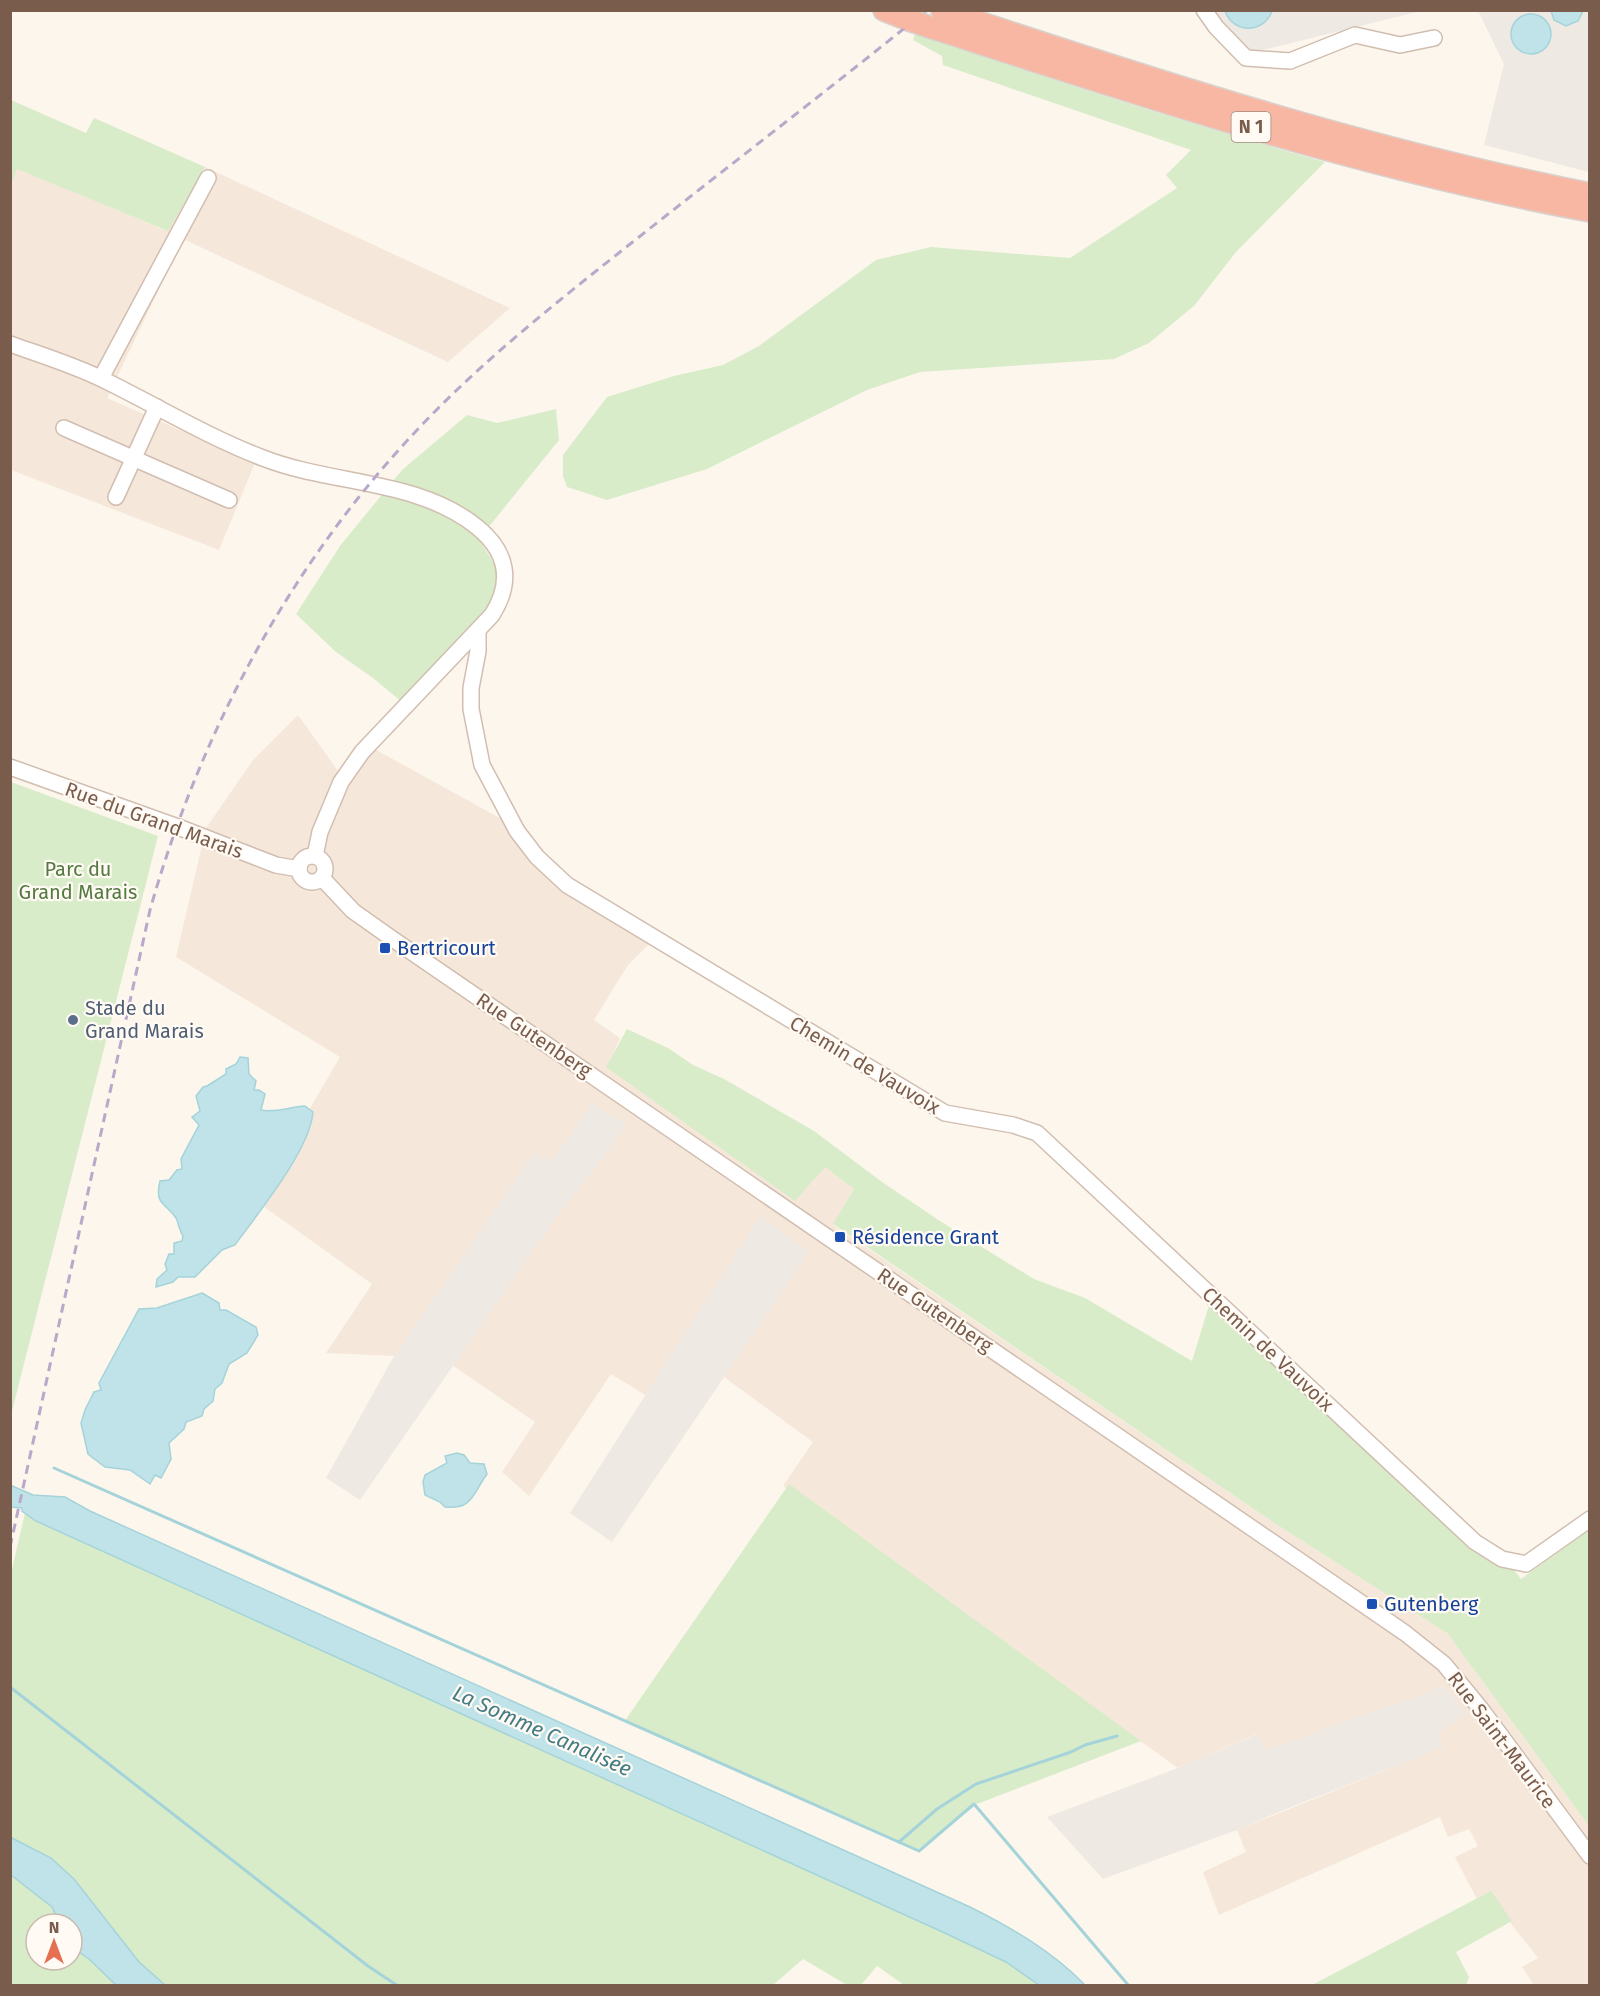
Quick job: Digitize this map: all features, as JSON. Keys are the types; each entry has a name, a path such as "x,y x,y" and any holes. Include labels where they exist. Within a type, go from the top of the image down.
{"highway":[{"name":"N 1","path":"884,10 1104,84 1289,138 1443,179 1590,211"},
{"name":"N 1","path":"942,10 1151,78 1356,140 1590,194"}],"street":[{"path":"1204,10 1216,27 1246,58 1290,61 1355,35 1400,45 1434,38"},
{"path":"101,378 208,178"},
{"path":"10,344 101,378 265,459 297,469 387,488 434,502 464,518 487,536 502,558 505,582 499,603 478,630 362,752 341,782 320,832 315,856"},
{"path":"116,497 157,407"},
{"path":"64,428 229,500"},
{"name":"Chemin de Vauvoix","path":"478,630 478,651 471,688 471,709 482,765 517,831 537,857 567,885 945,1113 1013,1125 1037,1133 1475,1542 1502,1559 1526,1564 1590,1518"},
{"name":"Rue du Grand Marais","path":"10,767 276,865 299,869"},
{"path":"315,856 325,865 325,872 322,878 309,882 302,877 299,869 304,859 315,856"},
{"name":"Rue Gutenberg","path":"322,878 353,911 394,940 1405,1633"},
{"name":"Rue Saint-Maurice","path":"1405,1633 1444,1664 1590,1856"}],"shaded area":[{"path":"1214,11 1421,11 1247,54"},
{"path":"1478,11 1589,11 1589,172 1484,145 1504,64"},
{"path":"205,167 510,308 448,362 183,239 107,398 255,463 219,550 11,470 10,185 17,168 167,231"},
{"path":"298,715 338,771 360,741 505,821 535,864 651,942 628,965 594,1020 620,1038 607,1067 795,1200 824,1166 854,1189 833,1225 1279,1526 1447,1633 1589,1826 1589,1985 1534,1985 1522,1967 1538,1958 1508,1920 1482,1909 1455,1857 1478,1846 1469,1829 1448,1837 1440,1817 1219,1915 1203,1872 1246,1852 1237,1830 1443,1747 1436,1735 1445,1686 1266,1750 1257,1734 1178,1768 783,1486 813,1442 724,1377 655,1401 611,1374 529,1496 502,1472 535,1422 449,1363 394,1356 326,1353 372,1284 256,1201 340,1057 176,957 206,828 253,760"},
{"path":"592,1103 627,1125 548,1229 360,1500 326,1478 394,1356 534,1153 551,1161"},
{"path":"760,1216 809,1252 612,1542 570,1513"},
{"path":"1445,1686 1465,1714 1436,1735 1444,1747 1237,1830 1103,1879 1047,1817 1178,1768 1258,1734 1266,1750"}],"green space":[{"path":"916,32 1119,101 1325,162 1236,252 1194,306 1149,343 1114,359 920,372 867,390 707,469 607,500 567,487 563,476 563,455 607,397 674,376 723,365 759,346 876,260 931,247 1070,258 1177,188 1166,175 1191,150 943,65 942,56 913,40"},
{"path":"11,100 86,133 94,118 205,167 168,231 17,169 11,185"},
{"path":"556,409 559,440 479,539 496,567 497,598 481,621 402,702 336,652 296,614 340,546 402,470 467,415 497,423"},
{"name":"Parc du Grand Marais","path":"10,782 158,836 11,1415"},
{"path":"627,1029 668,1048 693,1065 724,1079 814,1131 882,1182 1034,1279 1085,1298 1192,1361 1210,1302 1510,1565 1521,1579 1589,1530 1589,1826 1447,1633 1279,1526 833,1224 854,1189 825,1167 795,1201 606,1067"},
{"path":"789,1484 1141,1741 977,1804 917,1850 624,1722"},
{"path":"25,1513 36,1521 947,1934 1006,1962 1039,1985 904,1985 877,1966 861,1985 847,1985 803,1959 772,1986 154,1985 11,1841 10,1578"},
{"path":"10,1869 57,1907 60,1912 24,1912 24,1972 84,1972 84,1945 119,1985 11,1985"},
{"path":"1491,1891 1512,1921 1456,1952 1469,1977 1466,1985 1312,1985"}],"water":[{"path":"1225,10 1272,11 1262,24 1248,28 1235,24 1229,19"},
{"path":"1551,10 1583,11 1578,21 1566,26 1554,20"},
{"path":"1531,14 1539,15 1545,20 1550,26 1550,42 1545,48 1539,53 1531,54 1523,53 1517,48 1512,42 1511,34 1512,26 1517,20 1523,15"},
{"path":"240,1057 248,1058 249,1074 256,1081 254,1090 265,1094 261,1110 305,1106 313,1112 310,1127 282,1181 235,1245 222,1250 195,1277 178,1277 173,1282 156,1287 157,1279 167,1270 165,1264 169,1254 174,1254 174,1243 182,1241 183,1236 176,1218 160,1199 160,1181 169,1180 177,1170 182,1169 181,1159 199,1125 192,1117 200,1111 196,1096 203,1087 226,1074 226,1069 236,1064"},
{"path":"202,1293 219,1303 220,1310 226,1310 256,1327 258,1335 247,1353 229,1364 222,1383 215,1389 213,1401 204,1409 202,1416 186,1422 184,1429 169,1443 171,1459 161,1478 155,1475 150,1484 130,1470 105,1467 88,1454 81,1423 94,1392 101,1390 99,1383 139,1309 157,1308"},
{"path":"457,1453 464,1455 470,1463 484,1464 487,1474 467,1503 461,1506 445,1507 425,1495 423,1482 425,1475 447,1463 445,1456"},
{"name":"La Somme Canalisée","path":"10,1485 33,1495 65,1497 90,1511 970,1907 1031,1941 1059,1961 1085,1985 1039,1985 1006,1962 947,1934 36,1521 22,1511 22,1508 11,1507"},
{"path":"10,1837 51,1858 74,1879 139,1962 165,1985 116,1985 84,1955 84,1912 54,1912 52,1907 11,1875"}],"waterway":[{"path":"54,1468 919,1851 974,1804 1129,1986"},
{"path":"10,1687 368,1966 398,1986"},
{"path":"899,1842 937,1809 976,1784 1117,1736"}],"railway":[{"path":"10,1547 150,910 195,779 223,716 290,594 329,536 372,481 418,429 470,378 581,283 927,10"}],"place":[{"name":"Bertricourt","path":"385,948"},
{"name":"Stade du Grand Marais","path":"73,1020"},
{"name":"Résidence Grant","path":"840,1237"},
{"name":"Gutenberg","path":"1372,1604"}]}
